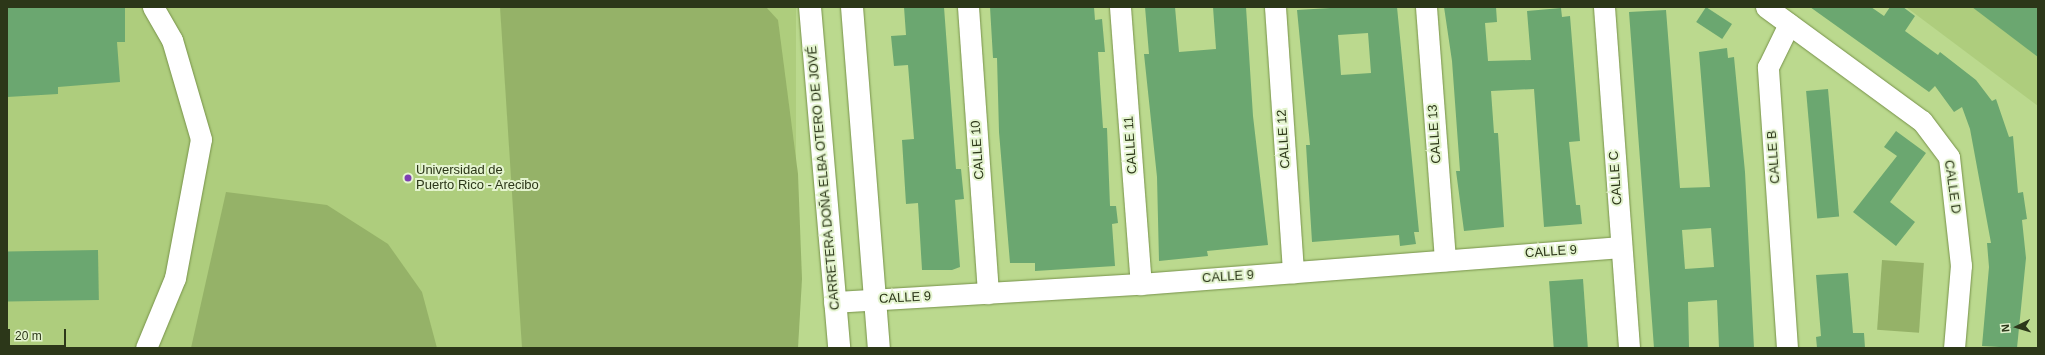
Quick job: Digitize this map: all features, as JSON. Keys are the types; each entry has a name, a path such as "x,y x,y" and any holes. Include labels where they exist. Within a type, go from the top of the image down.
{"street":[{"path":"146,348 175,278 201,138 172,40 153,7"},
{"name":"CARRETERA DOÑA ELBA OTERO DE JOVÉ","path":"810,7 839,348"},
{"path":"852,7 879,348"},
{"name":"CALLE 10","path":"968,7 988,294"},
{"name":"CALLE 11","path":"1120,7 1141,284"},
{"name":"CALLE 12","path":"1275,7 1294,272"},
{"name":"CALLE 13","path":"1426,7 1445,260"},
{"name":"CALLE C","path":"1604,7 1629,348"},
{"path":"1766,7 1789,24"},
{"name":"CALLE D","path":"1789,24 1922,122 1949,157 1961,265 1954,348"},
{"name":"CALLE B","path":"1787,348 1768,67 1789,24"},
{"name":"CALLE 9","path":"834,302 1141,284 1621,247"}],"shaded area":[{"name":"Universidad de Puerto Rico - Arecibo","path":"7,7 796,7 796,348 7,348"},
{"path":"500,7 766,7 778,20 798,174 802,279 798,348 522,348"},
{"path":"1906,7 2038,7 2038,106"},
{"path":"226,192 327,205 388,244 422,292 437,348 191,348"},
{"path":"1882,260 1924,263 1919,333 1877,330"}],"building":[{"path":"7,7 125,7 125,42 117,42 120,82 58,87 58,94 7,97"},
{"path":"904,7 944,7 956,169 961,169 964,199 955,200 960,267 952,270 922,270 918,203 906,204 902,140 914,139 908,65 894,66 891,36 906,35"},
{"path":"990,7 1094,7 1095,20 1102,19 1105,52 1098,52 1103,128 1107,128 1110,206 1116,206 1118,223 1112,224 1115,266 1035,271 1035,263 1010,263 999,132 997,58 993,58"},
{"path":"1145,7 1175,7 1179,52 1216,49 1213,7 1246,7 1253,116 1268,245 1207,251 1208,256 1159,261 1157,177 1144,54 1149,54"},
{"path":"1347,7 1397,7 1419,232 1414,232 1416,244 1400,246 1399,235 1312,242 1306,145 1310,145 1297,10","holes":["1368,33 1371,73 1341,75 1338,35"]},
{"path":"1444,7 1496,7 1497,22 1485,23 1488,61 1531,60 1527,11 1561,8 1562,17 1570,16 1580,141 1569,142 1576,205 1580,205 1582,224 1544,227 1534,89 1491,91 1494,133 1498,133 1504,227 1464,231 1456,171 1460,171 1452,61"},
{"path":"1706,7 1732,24 1722,39 1696,22"},
{"path":"1810,7 1871,7 1884,16 1890,7 1903,7 1915,16 1905,31 1938,55 1940,52 1976,80 1992,101 1996,99 2009,137 2013,136 2018,193 2023,192 2027,219 2022,220 2026,258 2017,348 1982,346 1989,267 1987,243 1991,243 1970,129 1962,107 1954,112 1935,86 1929,92"},
{"path":"1972,7 2038,7 2038,57"},
{"path":"1666,10 1680,188 1710,187 1699,52 1727,48 1728,58 1734,57 1745,172 1754,348 1719,348 1717,300 1688,302 1689,347 1654,348 1629,12","holes":["1711,228 1714,267 1685,269 1682,230"]},
{"path":"1828,89 1839,217 1817,218 1806,91"},
{"path":"1896,131 1926,153 1890,202 1915,222 1896,246 1853,212 1897,156 1884,147"},
{"path":"98,250 99,300 8,302 7,252"},
{"path":"1848,273 1853,333 1864,333 1865,348 1817,348 1816,337 1821,336 1816,275"},
{"path":"1583,279 1588,348 1554,348 1549,281"}],"place":[{"name":"Universidad de Puerto Rico - Arecibo","path":"408,178"}]}
